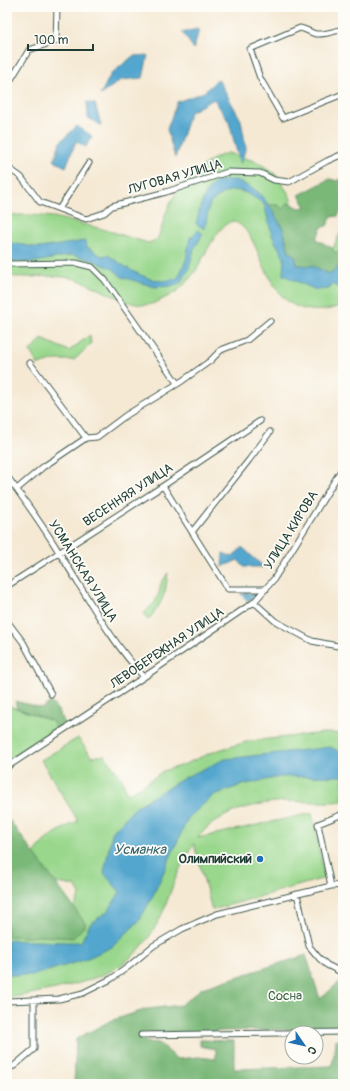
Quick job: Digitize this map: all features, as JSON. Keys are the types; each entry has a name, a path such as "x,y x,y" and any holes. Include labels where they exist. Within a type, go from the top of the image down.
{"street":[{"path":"7,86 28,50 56,41 57,7"},
{"path":"343,29 315,34 305,28 300,28 250,49 260,78 283,118 343,94"},
{"name":"ЛУГОВАЯ УЛИЦА","path":"7,167 20,177 40,202 86,219 104,213 112,206 228,172 260,173 274,180 289,182 343,154"},
{"path":"59,209 89,164"},
{"path":"7,264 76,264 92,268 105,280 177,383"},
{"path":"17,489 43,467 86,438 98,437 125,416 177,383 182,382 210,361 221,350 247,340 270,321"},
{"path":"30,363 86,438"},
{"name":"ВЕСЕННЯЯ УЛИЦА","path":"7,586 163,486 260,421"},
{"path":"192,532 270,432"},
{"name":"УЛИЦА КИРОВА","path":"254,602 274,579 343,467"},
{"name":"УСМАНСКАЯ УЛИЦА","path":"7,476 60,553 98,617 144,677"},
{"path":"163,486 228,589 266,589"},
{"path":"254,602 275,621 312,641 343,648"},
{"name":"ЛЕВОБЕРЕЖНАЯ УЛИЦА","path":"7,767 144,677 254,602"},
{"path":"7,621 23,642 51,694"},
{"path":"331,886 318,824 343,814"},
{"path":"7,1001 59,999 83,993 111,979 153,946 182,929 216,914 331,886 343,885"},
{"path":"297,894 309,946 327,965 343,973"},
{"path":"7,1070 34,1050 34,1001"},
{"path":"141,1035 343,1032"}],"green space":[{"path":"228,153 258,162 275,174 289,194 307,247 332,250 343,227 343,304 327,310 310,310 294,305 281,295 272,281 250,237 242,226 232,221 222,228 217,234 198,267 184,285 170,295 151,304 142,305 122,300 91,285 71,278 55,276 7,276 7,215 54,217 106,230 148,243 157,240 172,199 185,182 201,167 219,156"},
{"path":"343,178 343,207 338,216 331,217 327,226 322,227 316,239 332,248 335,253 343,251 343,264 329,274 313,266 297,265 295,257 289,252 283,229 269,205 278,205 283,209 287,202 299,208 306,207 299,195 330,179 337,181"},
{"path":"90,335 91,344 74,360 56,360 38,365 30,351 42,339 69,351"},
{"path":"168,573 166,588 162,598 148,620 144,613 155,602 161,583"},
{"path":"15,701 42,708 51,702 61,714 58,715 62,717 66,727 61,730 56,727 52,721 17,708"},
{"path":"7,705 52,721 56,729 7,761"},
{"path":"336,733 343,735 343,801 265,803 232,812 222,817 205,830 198,838 312,813 325,878 212,910 194,844 180,869 163,912 152,933 142,947 131,958 118,967 89,980 55,989 7,998 7,922 69,911 76,904 80,894 75,886 46,881 32,860 39,846 50,836 78,821 41,760 78,738 92,757 105,755 123,781 127,794 145,784 163,771 183,765 215,751 250,741"},
{"path":"7,817 86,924 73,938 7,936 7,882 13,881 7,876"},
{"name":"Сосна","path":"306,955 320,999 343,979 343,1028 324,1028 324,1025 284,1025 284,1029 142,1033 145,1042 159,1043 177,1059 198,1057 216,1059 216,1049 200,1046 200,1040 234,1041 234,1069 332,1066 336,1040 343,1040 343,1084 74,1084 76,1039 110,1021 147,1009 181,1005 202,988"}],"water":[{"path":"199,29 194,49 182,32"},
{"path":"148,55 143,78 121,80 100,95 111,74 133,56"},
{"path":"218,79 241,120 246,148 240,164 229,122 214,99 190,112 175,158 167,129 177,102 204,92"},
{"path":"87,102 95,104 101,125 88,118"},
{"path":"77,126 92,136 86,147 76,141 66,167 54,161 60,142"},
{"path":"236,180 257,191 269,205 283,229 289,252 295,256 297,265 313,266 329,274 343,264 343,284 338,287 332,284 329,289 316,290 283,275 284,257 273,238 264,204 248,194 237,191 225,192 210,204 205,229 196,224 205,195 212,185 219,181"},
{"path":"198,230 203,234 194,249 189,268 182,282 171,286 155,287 122,277 113,269 92,260 72,255 35,262 15,262 7,259 7,245 11,243 40,248 85,241 87,247 102,256 108,255 126,267 148,278 166,281 178,278 186,260 190,238"},
{"path":"242,547 264,567 244,567 238,560 222,567 223,553 233,557"},
{"path":"240,593 257,594 248,601"},
{"name":"Усманка","path":"331,747 343,754 343,776 280,777 242,785 214,795 188,818 151,900 138,922 112,947 81,961 34,975 7,975 7,940 81,942 90,924 108,911 120,892 104,873 112,833 137,806 186,777 225,759"}],"place":[{"name":"Олимпийский","path":"260,859"}]}
